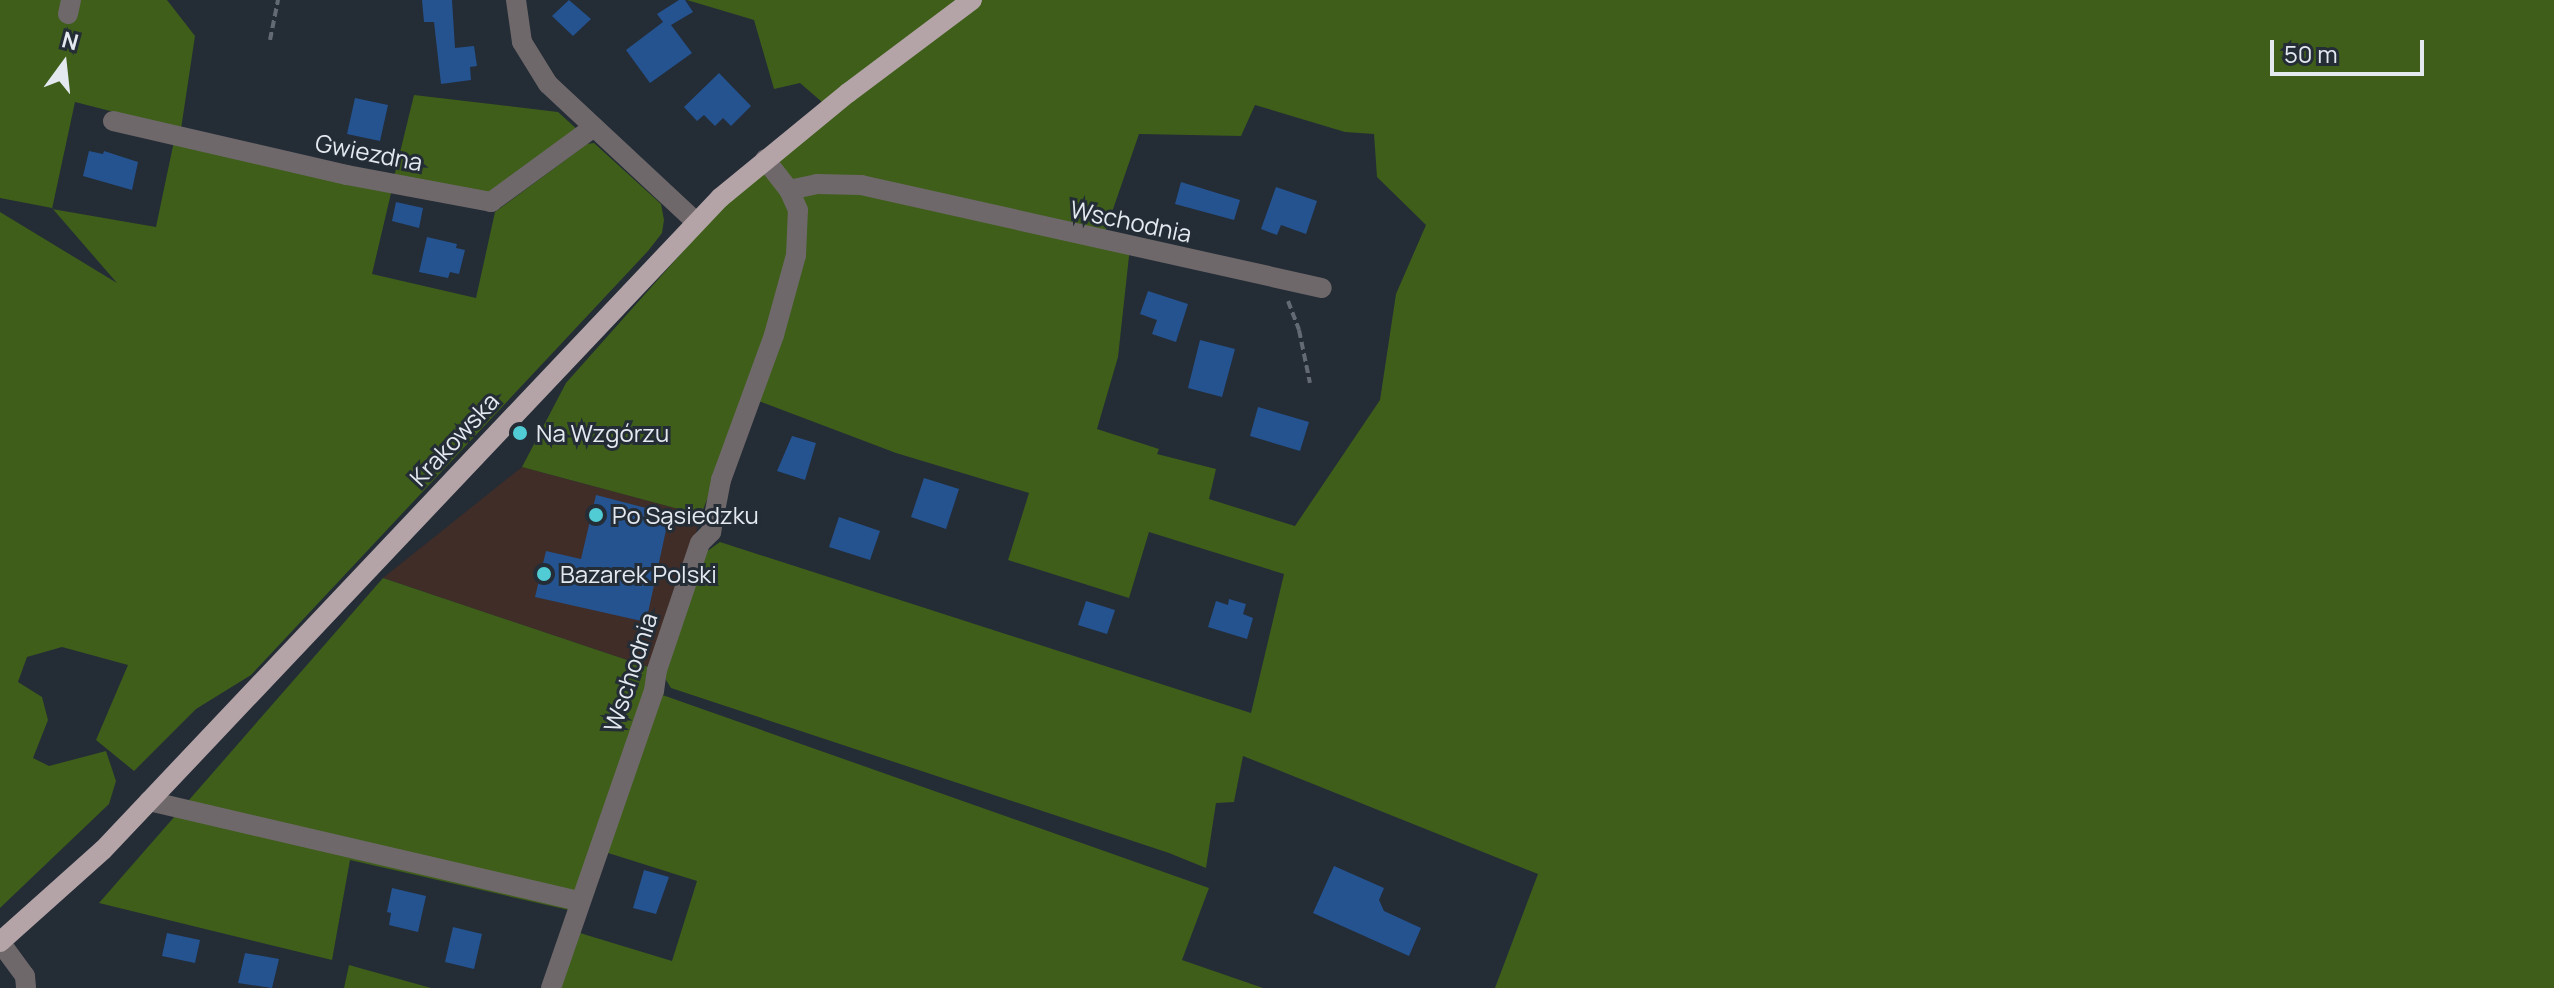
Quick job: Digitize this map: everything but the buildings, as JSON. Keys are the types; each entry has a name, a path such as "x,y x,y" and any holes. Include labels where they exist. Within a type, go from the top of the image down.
{"main road":[{"name":"Krakowska","path":"0,942 66,886 149,801 696,222 765,159 972,0"}],"street":[{"path":"516,0 522,42 533,64 594,127 696,222"},
{"name":"Gwiezdna","path":"113,121 347,175 491,202 594,127"},
{"name":"Wschodnia","path":"551,988 654,691 657,670 700,543 711,532 721,480 774,335 799,231 798,210 789,190 765,159"},
{"name":"Wschodnia","path":"789,190 817,184 861,185 1322,288"},
{"path":"149,801 580,901"},
{"path":"0,942 25,976 26,988"}],"path":[{"path":"270,40 278,0"},
{"path":"1280,280 1299,330 1310,383"}],"shaded area":[{"path":"522,467 701,515 657,670 383,578"}],"green space":[{"path":"0,0 167,0 195,36 181,129 75,102 52,208 0,198"},
{"path":"687,0 2554,0 2554,988 1495,988 1538,874 1243,756 1234,802 1216,803 1206,868 1169,853 671,688 666,680 666,667 706,552 720,542 1251,713 1284,574 1149,532 1129,598 1008,560 1029,493 896,453 751,398 746,398 701,515 522,467 566,383 765,159 829,108 800,83 774,89 754,20","holes":["1255,105 1345,132 1374,134 1377,177 1426,225 1396,294 1380,400 1295,526 1209,499 1216,469 1157,454 1159,449 1097,429 1118,357 1130,247 1102,241 1139,134 1241,136"]},
{"path":"414,95 558,112 579,131 495,194 394,177"},
{"path":"174,141 392,189 372,274 476,298 495,212 587,144 594,143 661,204 664,220 662,233 648,251 251,675 196,709 134,771 96,740 128,665 62,647 27,657 18,682 42,697 48,720 33,758 49,766 106,751 116,781 109,804 0,908 0,212 117,283 53,209 156,227"},
{"path":"383,578 657,670 654,692 1209,888 1182,960 1263,988 559,988 580,933 672,961 697,881 605,852 573,911 350,860 332,960 99,903"},
{"path":"349,965 431,988 344,988"}],"place":[{"name":"Na Wzgórzu","path":"520,433"},
{"name":"Po Sąsiedzku","path":"596,515"},
{"name":"Bazarek Polski","path":"544,574"}]}
